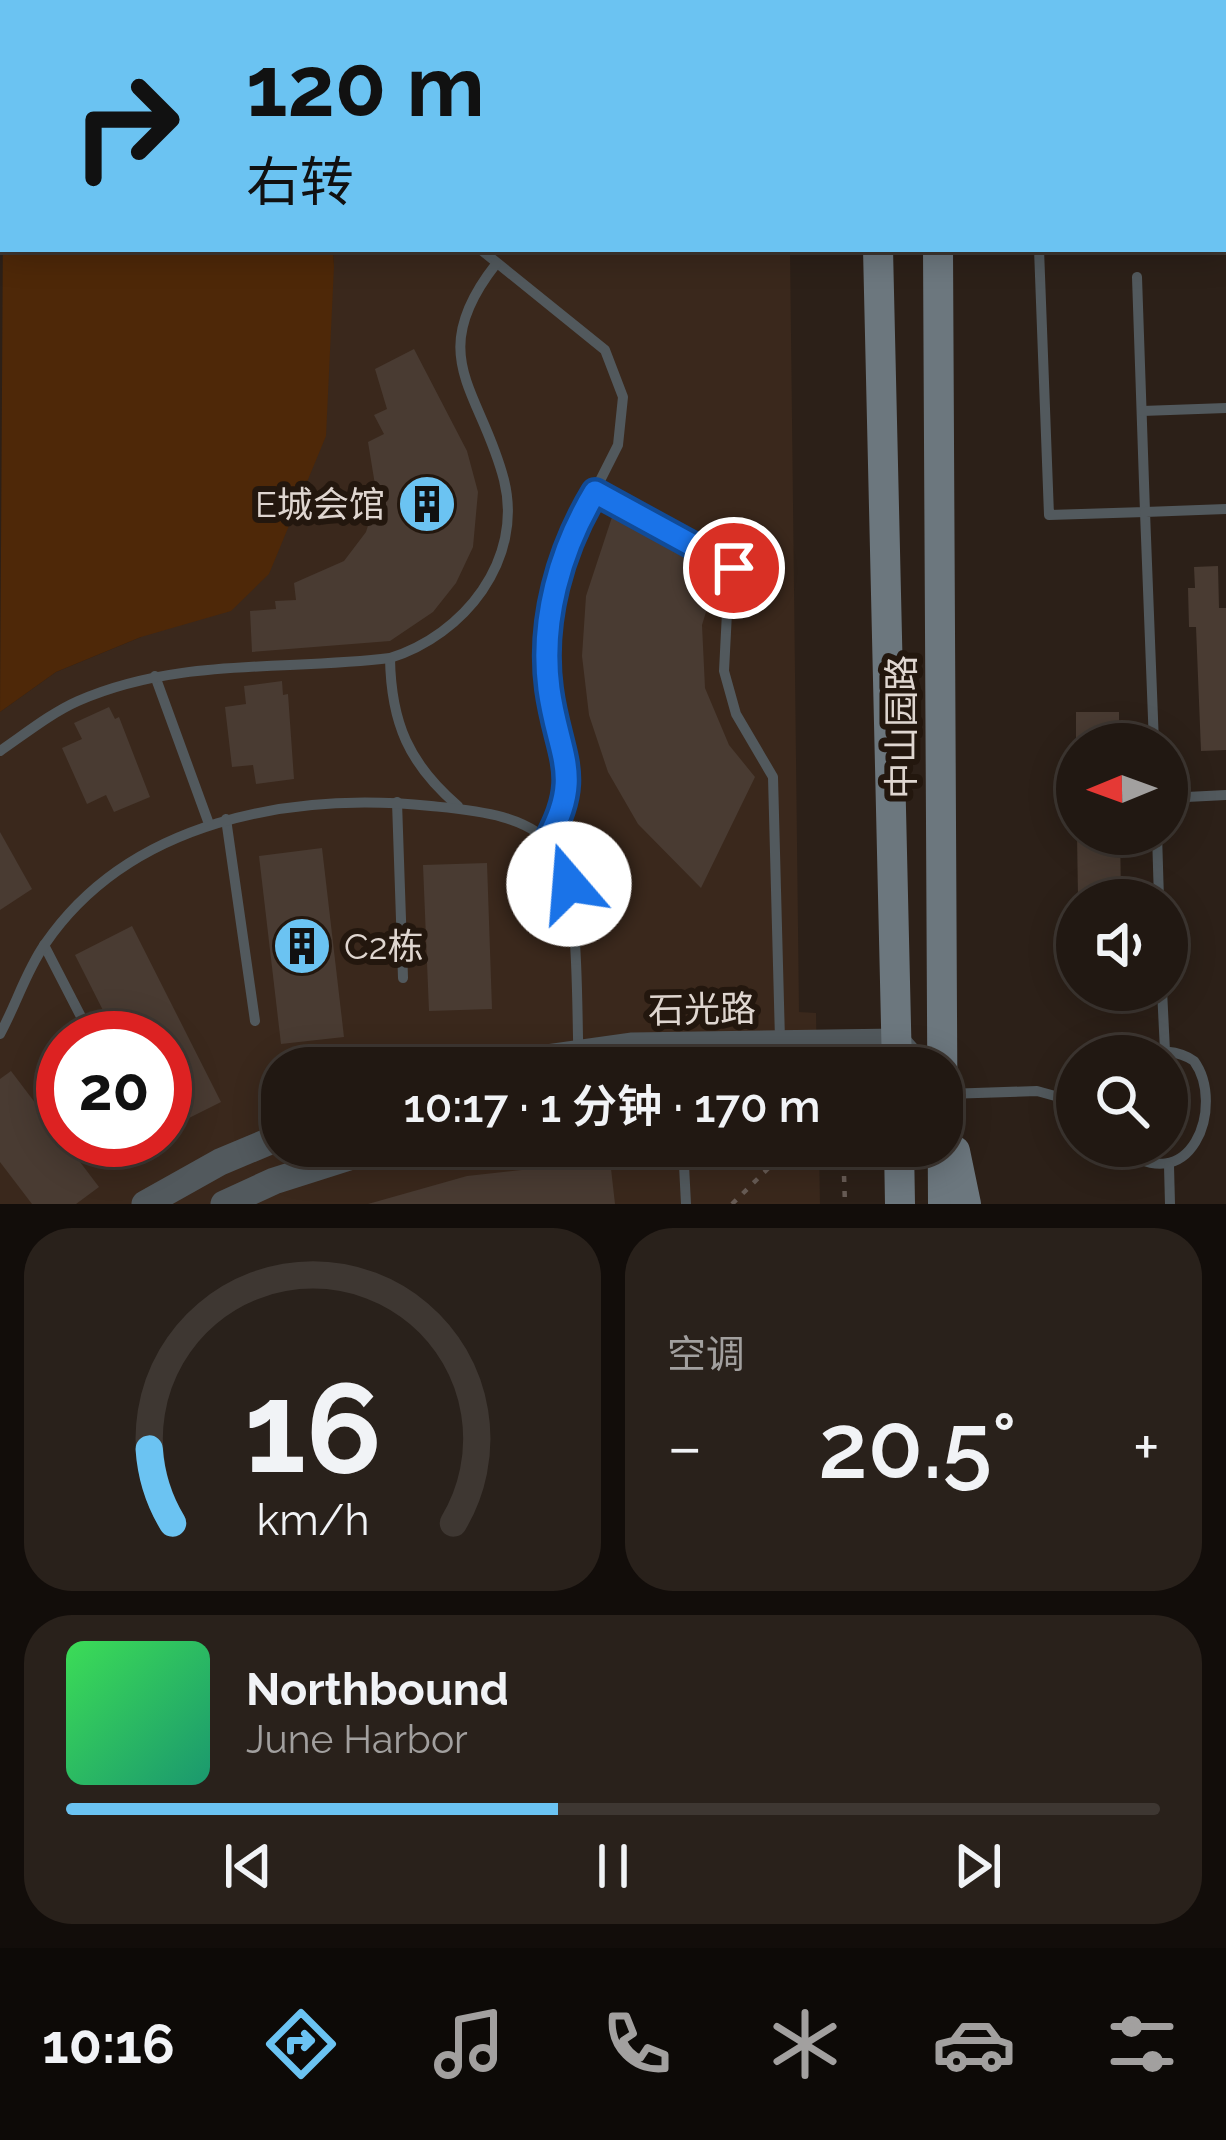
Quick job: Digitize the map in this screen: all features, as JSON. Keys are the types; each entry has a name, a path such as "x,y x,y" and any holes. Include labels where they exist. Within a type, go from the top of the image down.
{"main road":[{"name":"中山园路","path":"878,252 897,1047"},
{"name":"中山园路","path":"938,252 942,1047"},
{"path":"899,1167 900,1201"},
{"name":"中山园路","path":"943,1167 943,1204"},
{"path":"958,1167 966,1204"}],"street":[{"name":"石光路","path":"730,1047 780,1043 819,1047"},
{"path":"145,1204 261,1146"},
{"path":"224,1204 318,1167"}],"lane":[{"path":"483,252 588,332 617,371 623,422 565,550 553,593 548,685 570,786 566,807 547,841"},
{"path":"1039,252 1049,515 1226,509"},
{"path":"0,751 72,703 155,676 207,668 390,658 411,652 460,616 487,589 502,557 505,482 471,405 460,340 466,310 496,264"},
{"path":"1137,277 1153,723"},
{"path":"1142,411 1226,408"},
{"path":"595,492 734,568"},
{"path":"747,544 734,568 724,671 736,714 773,778 780,1043"},
{"path":"390,658 396,722 406,749 419,770 460,808"},
{"path":"155,676 209,824"},
{"path":"1188,797 1226,796"},
{"path":"0,1034 44,945 78,905 127,865 177,835 280,808 398,802 460,808 521,824 547,841 569,884 577,1047"},
{"path":"398,802 403,978"},
{"path":"226,819 255,1021"},
{"path":"44,945 78,1011"},
{"path":"1188,1060 1201,1065 1220,1097 1215,1135 1204,1150 1188,1157"},
{"path":"963,1093 1037,1091 1056,1096"},
{"path":"684,1167 686,1204"},
{"path":"1169,1167 1170,1204"}],"path":[{"path":"732,1204 770,1167"},
{"path":"843,1167 844,1204"}],"shaded area":[{"path":"3,252 333,252 326,436 269,574 231,611 141,637 56,672 0,712"},
{"path":"333,252 790,252 799,1012 816,1013 817,1047 261,1047 261,1167 819,1167 820,1204 0,1204 0,712 56,672 141,637 334,266"}],"building":[{"name":"E城会馆","path":"414,349 467,451 478,492 473,547 456,583 433,612 390,641 252,652 250,611 276,609 275,601 296,600 294,583 344,561 366,532 377,497 368,442 384,434 374,415 387,409 375,369"},
{"path":"614,511 720,566 702,625 705,688 729,745 755,777 701,888 638,824 608,772 589,715 582,656 586,596"},
{"path":"1218,566 1219,608 1226,608 1226,750 1201,751 1196,627 1189,627 1188,588 1195,588 1194,567"},
{"path":"282,681 283,695 288,694 294,779 256,784 253,765 232,767 225,707 246,704 244,686"},
{"path":"109,707 115,719 119,717 150,797 114,812 106,795 87,804 62,748 82,739 74,723"},
{"path":"1076,712 1119,712 1119,723 1076,723"},
{"path":"0,832 32,889 0,910"},
{"name":"C2栋","path":"322,848 344,1037 281,1044 259,856"},
{"path":"1077,855 1120,855 1121,879 1078,879"},
{"path":"487,863 492,1009 429,1011 423,865"},
{"path":"132,926 175,1011 103,1011 75,955"},
{"path":"192,1045 221,1102 192,1116"},
{"path":"11,1071 36,1104 36,1167 84,1167 99,1187 76,1204 32,1204 0,1162 0,1079"},
{"path":"547,1167 611,1167 615,1204 368,1204 467,1176"}],"place":[{"name":"E城会馆","path":"427,504"},
{"name":"C2栋","path":"302,946"}],"route":[{"path":"569,884 564,865 547,841 566,807 570,786 548,685 548,635 553,593 582,513 595,492 734,568"}]}
